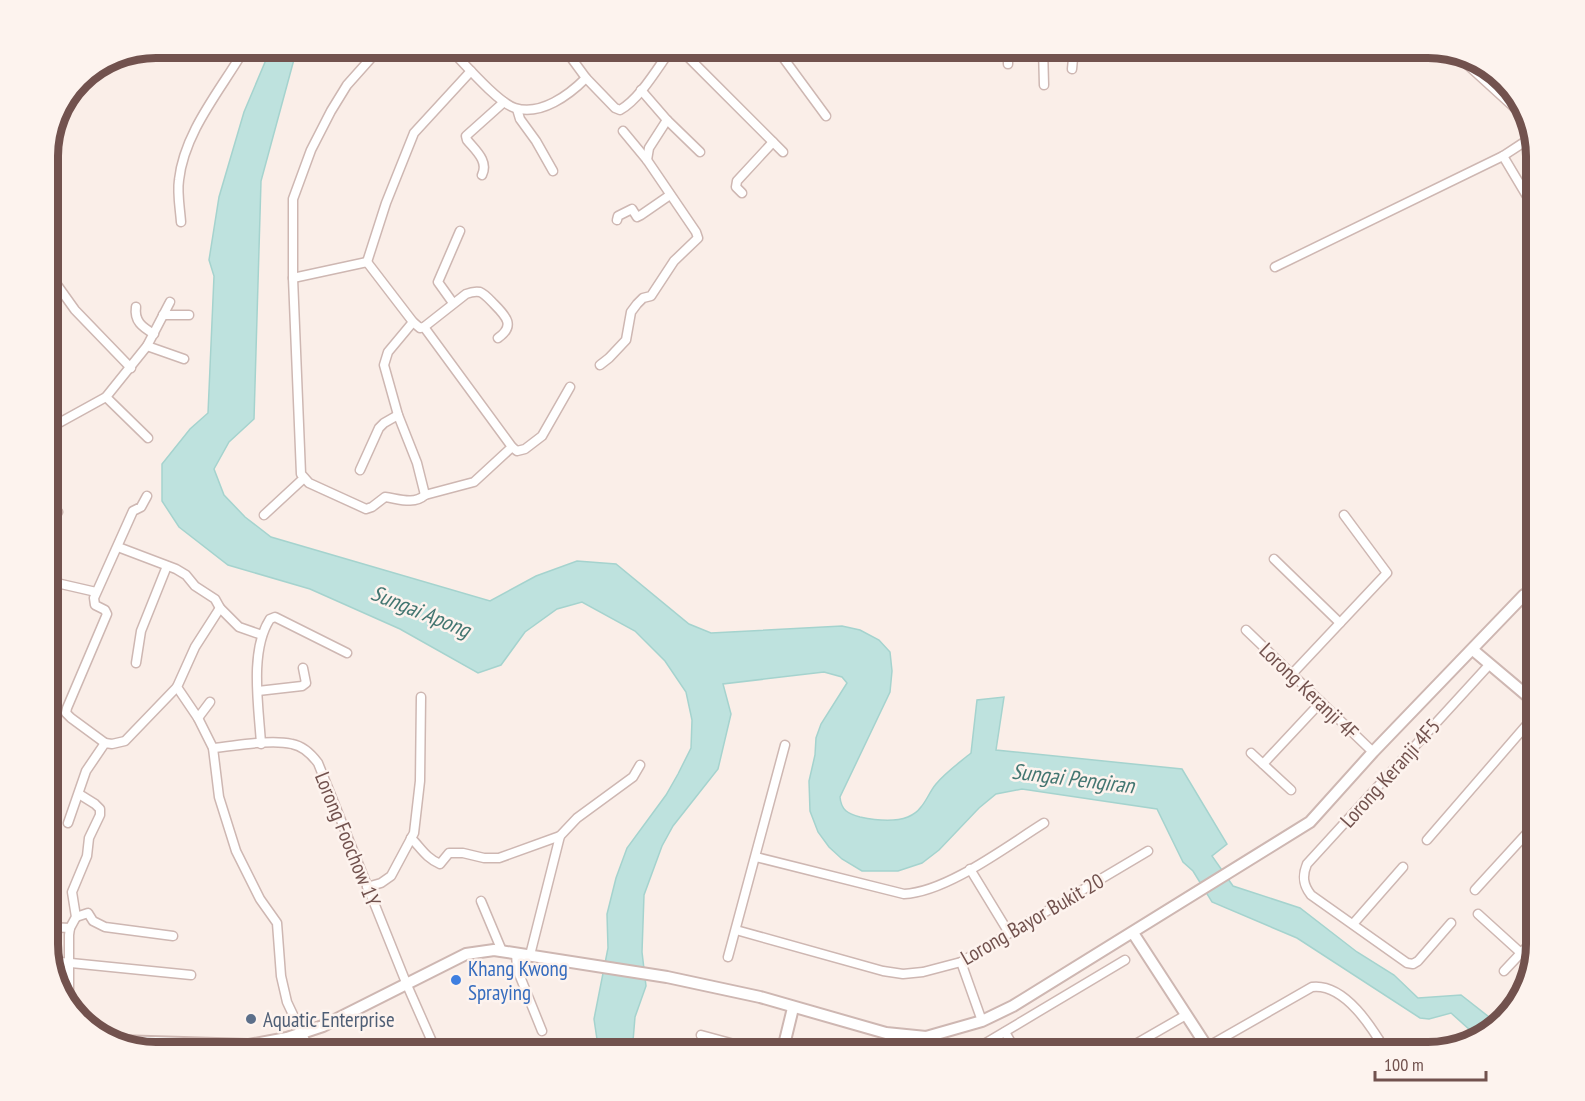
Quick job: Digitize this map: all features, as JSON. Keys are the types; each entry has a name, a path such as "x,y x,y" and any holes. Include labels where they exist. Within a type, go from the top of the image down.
{"street":[{"path":"181,222 179,180 187,149 201,120 239,58"},
{"path":"371,58 347,86 331,111 311,150 293,199 297,403 302,474 309,483 366,509 385,497 411,501 474,482 512,447"},
{"path":"459,58 504,102 517,109 531,109 555,102 572,92 586,78"},
{"path":"572,58 586,78 615,108 620,110 641,90 665,58"},
{"path":"689,58 783,152"},
{"path":"783,58 826,116"},
{"path":"1008,58 1008,64"},
{"path":"1043,58 1044,85"},
{"path":"1072,69 1073,58"},
{"path":"367,262 386,203 414,133 471,70"},
{"path":"1487,78 1506,97"},
{"path":"641,90 699,152"},
{"path":"482,175 484,163 466,136 504,102"},
{"path":"517,109 520,119 537,141 554,171"},
{"path":"647,160 649,148 667,120"},
{"path":"600,365 626,340 631,312 637,304 643,298 651,296 669,267 698,238 647,160 622,131"},
{"path":"1275,267 1503,156 1525,141"},
{"path":"742,193 736,188 737,181 773,142"},
{"path":"1503,156 1526,195"},
{"path":"617,220 618,216 632,209 637,217 670,195"},
{"path":"453,303 438,282 460,231"},
{"path":"293,278 367,262"},
{"path":"367,262 420,328 466,294 474,291 482,293 507,318 506,333 498,338"},
{"path":"59,288 75,310 131,368"},
{"path":"59,423 106,397 147,346 170,302"},
{"path":"136,307 137,321 154,334"},
{"path":"163,315 189,315"},
{"path":"413,322 388,352 384,365 398,415 417,463 425,495"},
{"path":"424,327 512,447 518,450 525,449 542,436 570,387"},
{"path":"147,346 184,359"},
{"path":"106,397 148,438"},
{"path":"360,470 379,428 398,415"},
{"path":"264,515 304,478"},
{"path":"147,496 141,507 133,511 96,592 94,603 107,614 66,713 105,743 125,741 177,687 195,646 220,608"},
{"path":"1292,674 1387,573 1344,515"},
{"path":"118,547 186,575 195,586 215,599 220,608 239,627 261,634"},
{"path":"1274,559 1340,623"},
{"path":"136,663 141,631 167,566"},
{"path":"59,584 96,592"},
{"path":"262,1042 323,1026 466,954 478,951 502,951 667,977 763,998 886,1033 926,1037 981,1021 1013,1005 1133,933 1310,822 1373,752 1524,595"},
{"path":"261,744 258,669 261,634 270,619 275,617 347,653"},
{"name":"Lorong Keranji 4F","path":"1246,630 1373,752"},
{"path":"1473,650 1526,695"},
{"name":"Lorong Keranji 4F5","path":"1353,924 1311,894 1305,887 1304,872 1307,864 1489,665"},
{"path":"258,691 302,686 306,683 303,668"},
{"path":"177,687 198,718 213,748 222,810 240,860 260,899 277,923 281,972 287,1002 306,1042"},
{"path":"367,887 381,883 391,876 414,833 419,808 421,696"},
{"path":"198,718 210,702"},
{"path":"1263,764 1321,702"},
{"path":"1427,840 1526,726"},
{"path":"68,823 79,794 79,786 105,743"},
{"name":"Lorong Foochow 1Y","path":"213,748 294,744 312,755 318,763 432,1042"},
{"path":"728,957 785,746"},
{"path":"1251,753 1291,790"},
{"path":"411,838 426,856 440,864 449,853 499,858 560,836 577,819 633,777 640,765"},
{"path":"69,987 70,928 76,917 72,892 87,856 89,838 100,815 100,809 95,804 79,794"},
{"path":"756,857 904,894 916,893 930,889 970,869 1044,823"},
{"path":"1475,890 1526,834"},
{"path":"530,955 560,836"},
{"name":"Lorong Bayor Bukit 20","path":"736,930 883,971 903,974 922,972 961,962 1148,851"},
{"path":"1403,867 1353,924 1407,963 1413,964 1451,923"},
{"path":"970,869 1009,933"},
{"path":"481,902 502,951"},
{"path":"76,917 88,913 93,921 105,927 173,936"},
{"path":"1478,914 1521,953"},
{"path":"59,928 70,928"},
{"path":"1133,933 1204,1042"},
{"path":"1504,971 1526,948"},
{"path":"516,953 517,969 542,1030"},
{"path":"988,1042 1125,960"},
{"path":"60,961 190,975"},
{"path":"961,962 981,1021"},
{"path":"1221,1042 1312,987 1334,993 1360,1011 1379,1040 1376,1042"},
{"path":"763,998 768,994 777,995 818,1008 821,1015"},
{"path":"763,998 782,1011 787,1021 786,1035"},
{"path":"784,1042 793,1008"},
{"path":"786,1035 800,1020 821,1015"},
{"path":"1139,1042 1186,1015"},
{"path":"1005,1032 1011,1042"},
{"path":"700,1035 726,1042"}],"water":[{"path":"267,58 294,58 261,181 254,419 229,442 214,469 224,495 245,517 271,537 490,601 536,576 577,561 616,564 689,624 711,633 842,626 860,630 879,640 890,652 892,671 890,692 840,797 842,805 849,813 876,820 893,820 909,817 915,813 940,780 971,753 977,700 1004,697 996,750 1182,769 1227,844 1212,856 1233,886 1300,908 1357,952 1394,975 1418,998 1461,995 1492,1019 1472,1032 1451,1013 1429,1019 1420,1018 1297,938 1212,902 1193,871 1183,862 1157,809 1022,789 996,794 979,808 939,850 922,863 898,871 862,871 842,859 829,847 818,832 810,811 809,781 816,738 821,724 847,683 842,677 824,672 723,684 731,714 718,769 673,826 662,846 644,895 642,952 646,986 635,1017 633,1042 597,1042 594,1019 608,948 607,914 616,878 627,848 666,795 691,748 692,720 686,692 665,661 635,631 582,602 557,609 525,632 501,665 478,673 400,629 310,589 228,565 179,527 162,501 162,464 190,429 208,413 214,276 209,260 219,197 244,112"}],"place":[{"name":"Khang Kwong Spraying","path":"456,980"},
{"name":"Aquatic Enterprise","path":"251,1019"}],"water label":[{"name":"Sungai Apong","path":"421,611"},
{"name":"Sungai Pengiran","path":"1073,778"}]}
